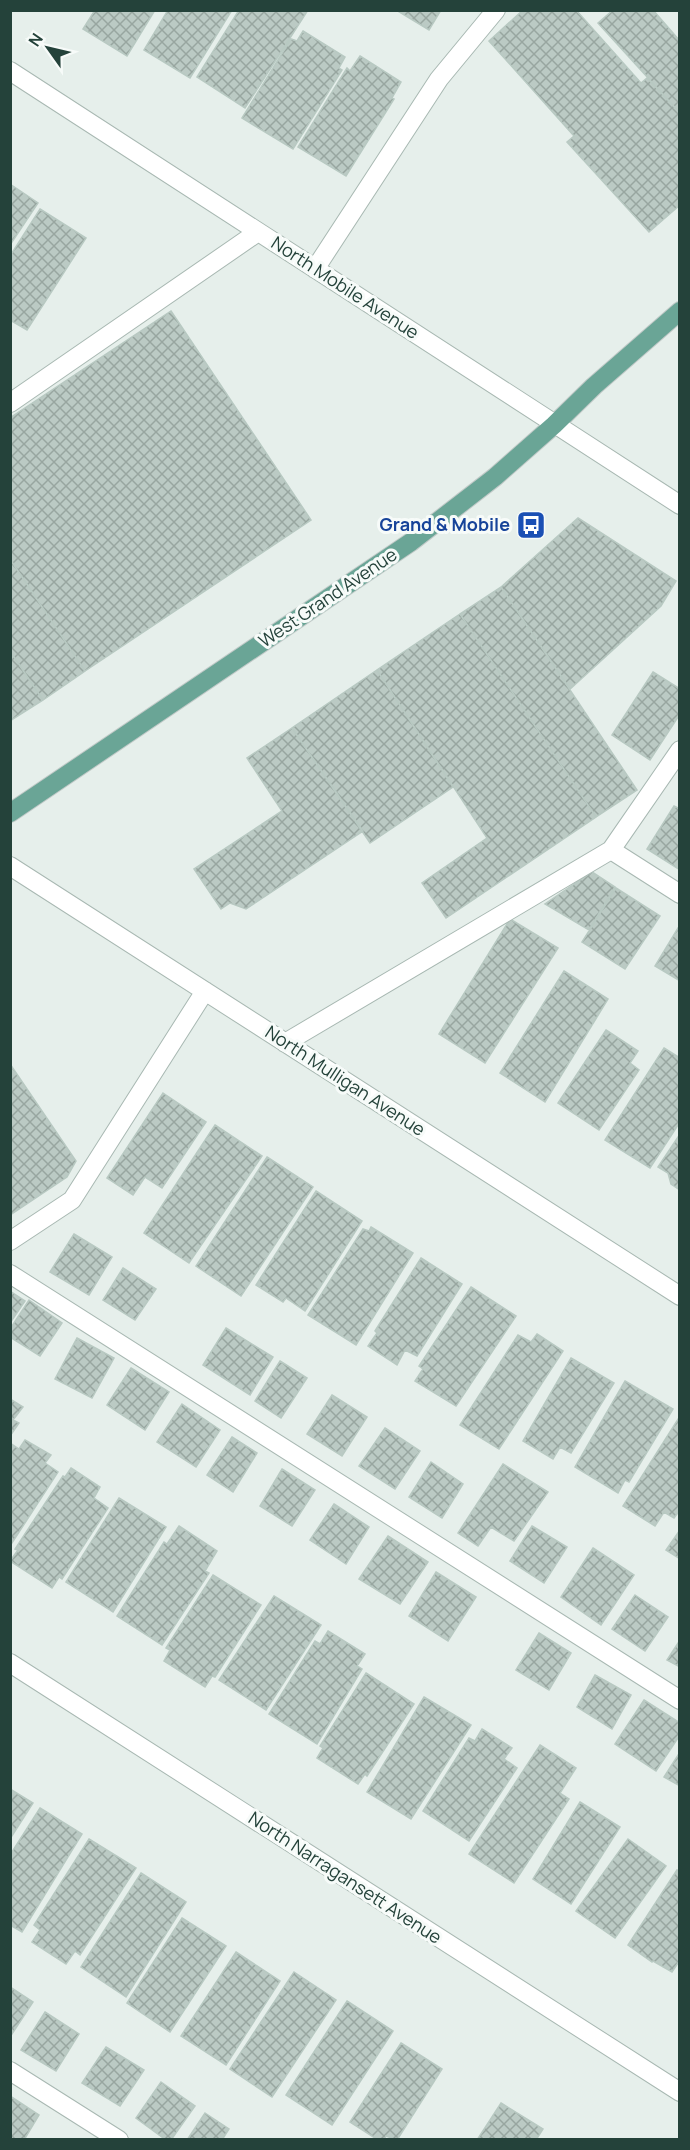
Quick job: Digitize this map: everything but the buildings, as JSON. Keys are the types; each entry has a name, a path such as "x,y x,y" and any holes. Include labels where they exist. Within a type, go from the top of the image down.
{"main road":[{"name":"West Grand Avenue","path":"10,813 411,542 495,477 680,310"}],"street":[{"path":"315,269 439,79 496,10"},
{"name":"North Mobile Avenue","path":"10,71 680,505"},
{"path":"10,403 258,232"},
{"path":"285,1043 611,850 680,750"},
{"path":"611,850 680,894"},
{"name":"North Mulligan Avenue","path":"10,866 680,1296"},
{"path":"10,1241 72,1200 204,991"},
{"path":"10,1274 680,1701"},
{"name":"North Narragansett Avenue","path":"10,1663 680,2092"},
{"path":"10,2071 119,2139"}],"place":[{"name":"Grand & Mobile","path":"531,525"}]}
